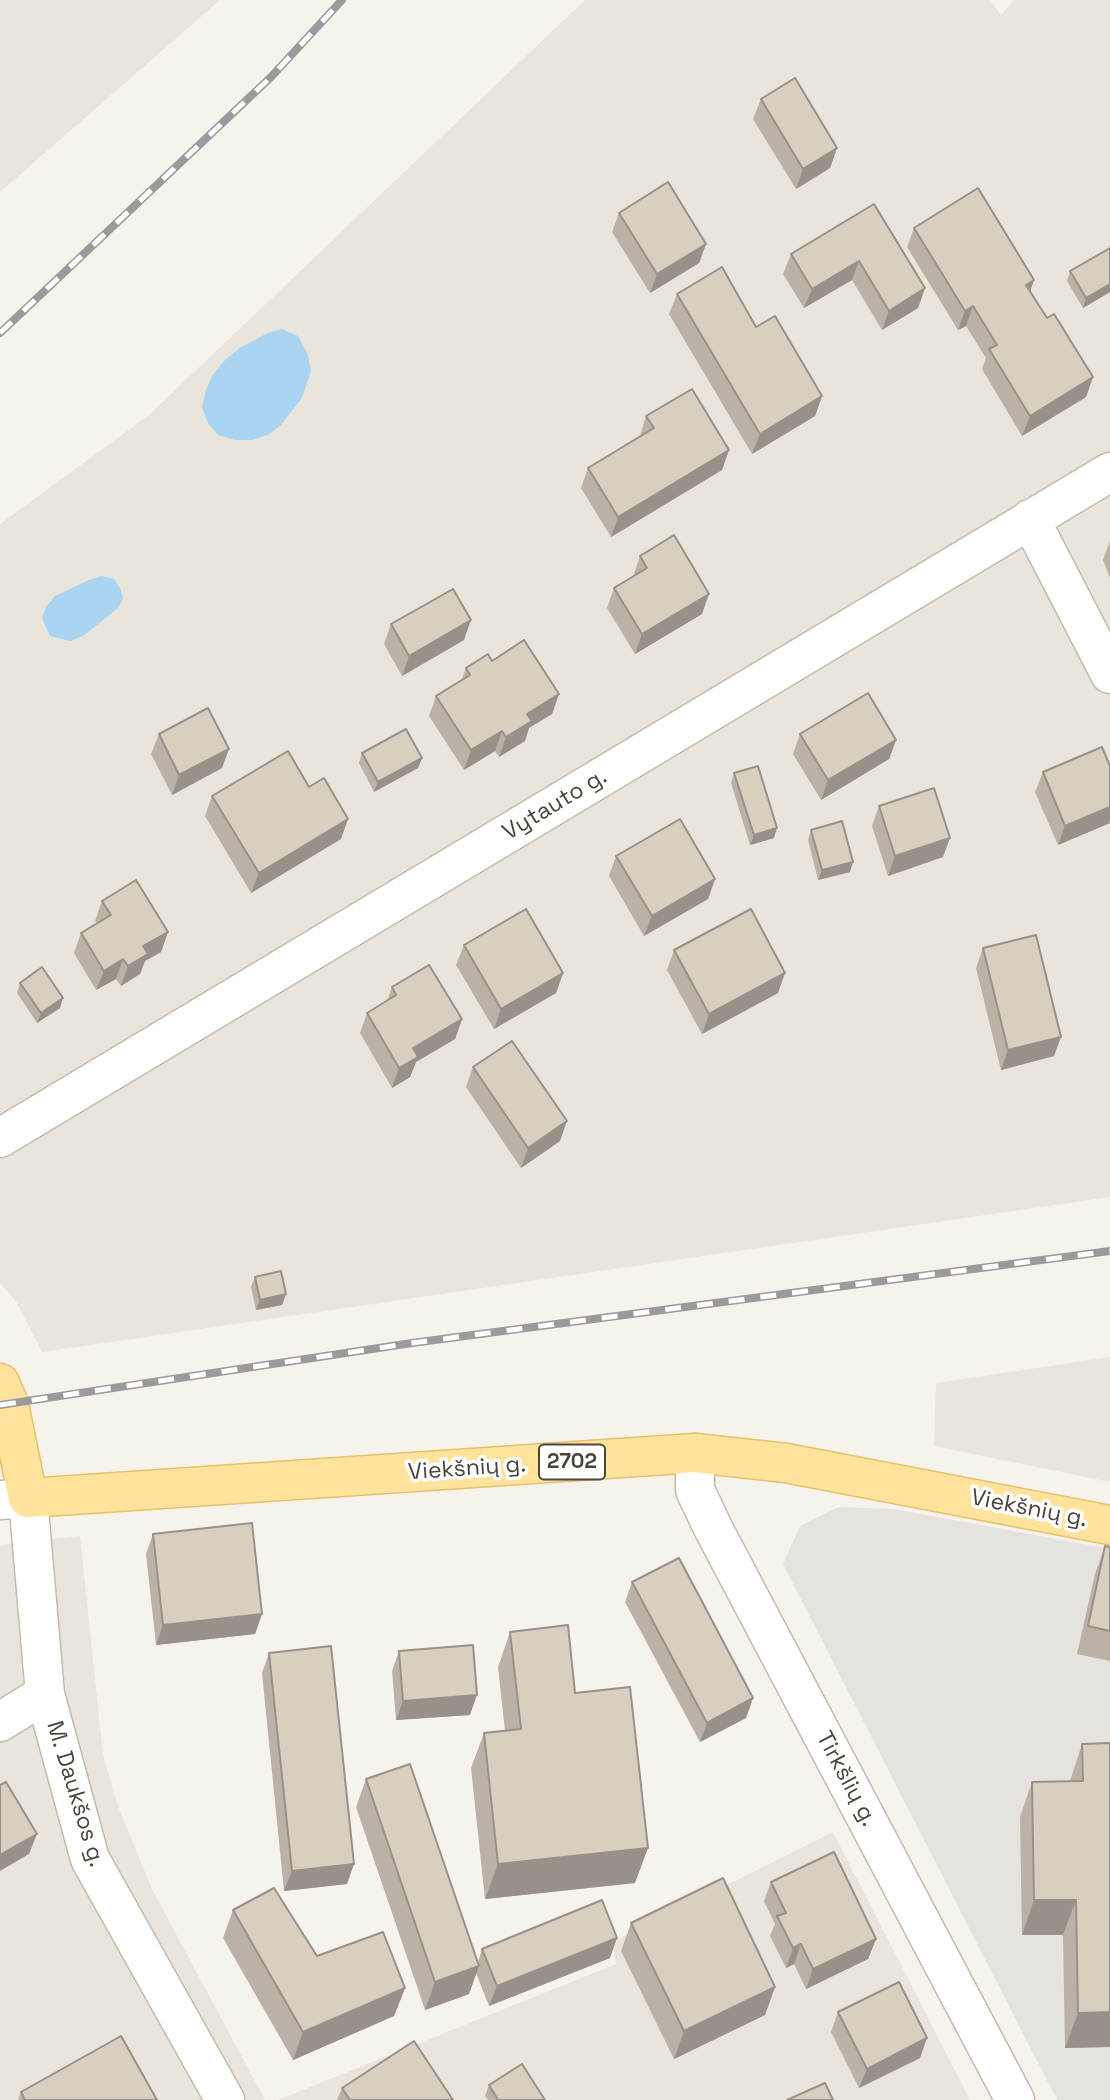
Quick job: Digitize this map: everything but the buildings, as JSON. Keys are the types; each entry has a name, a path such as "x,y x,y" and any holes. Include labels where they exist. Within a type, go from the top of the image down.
{"main road":[{"path":"0,1383 9,1404 14,1499"},
{"name":"Viekšnių g.","path":"14,1499 695,1454 786,1463 1110,1525"}],"street":[{"name":"Vytauto g.","path":"0,1138 1110,472"},
{"path":"1030,519 1110,674"},
{"name":"Tirkšlių g.","path":"695,1454 695,1490 713,1528 1015,2100"},
{"name":"M. Daukšos g.","path":"14,1499 45,1694 90,1859 225,2100"},
{"path":"0,1722 45,1694"}],"shaded area":[{"path":"0,0 220,0 0,192"},
{"path":"585,0 990,0 1001,15 1014,0 1110,0 1110,1197 42,1352 17,1303 0,1283 0,524 149,415"},
{"path":"1110,1357 1110,1482 934,1446 936,1383"},
{"path":"839,1507 894,1509 1110,1549 1110,2100 1057,2100 783,1564 800,1526"},
{"path":"80,1536 103,1755 118,1806 152,1889 265,2100 0,2100 0,1545"},
{"path":"833,1832 970,2100 278,2100 616,1964 612,1942"}],"water":[{"path":"282,329 298,336 308,355 311,371 302,398 280,426 268,435 252,440 235,440 218,435 208,423 202,407 212,376 225,360 241,347"},
{"path":"102,576 114,579 120,588 123,598 118,608 83,636 70,641 50,636 42,618 46,607 55,596"}],"railway":[{"path":"0,333 271,77 342,0"},
{"path":"0,1405 412,1343 1110,1251"}]}
